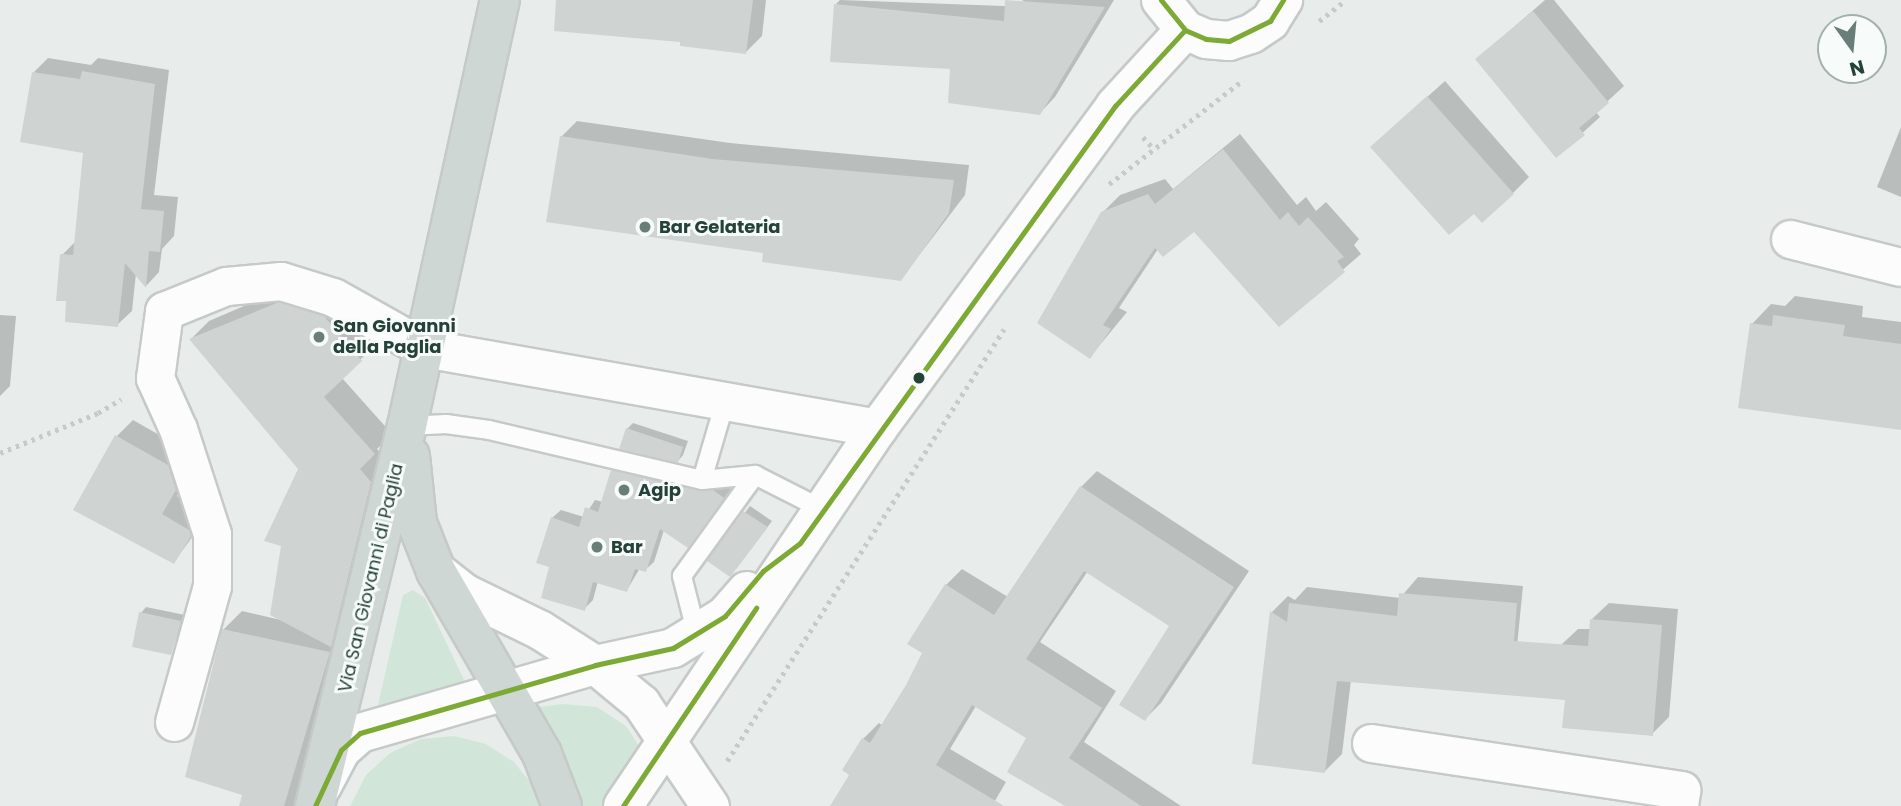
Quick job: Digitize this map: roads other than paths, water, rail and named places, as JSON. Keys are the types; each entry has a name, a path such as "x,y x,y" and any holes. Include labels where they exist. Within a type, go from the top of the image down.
{"main road":[{"name":"Via San Giovanni di Paglia","path":"319,799 407,426 500,0"},
{"path":"407,426 417,523 436,571 542,754 562,806"}],"street":[{"path":"1161,0 1185,30 1206,39 1229,41 1251,34 1270,21 1283,0"},
{"path":"623,806 878,428 1115,106 1185,30"},
{"path":"1790,239 1901,267"},
{"path":"174,722 212,586 212,534 178,429 155,378 164,311 226,286 281,281 333,297 424,348 878,428"},
{"path":"319,799 341,750 360,733 595,665 673,648 697,636 725,616 763,571 800,542"},
{"path":"436,571 464,593 540,630 595,665 641,703 710,806"},
{"path":"1371,743 1681,790 1679,806"}],"lane":[{"path":"702,480 725,402"},
{"path":"407,426 446,424 489,430 702,480 755,475 822,509"},
{"path":"697,636 682,576 755,475"}],"place":[{"name":"Bar Gelateria","path":"645,227"},
{"name":"San Giovanni della Paglia","path":"319,337"},
{"name":"Agip","path":"624,490"},
{"name":"Bar","path":"597,547"}]}
